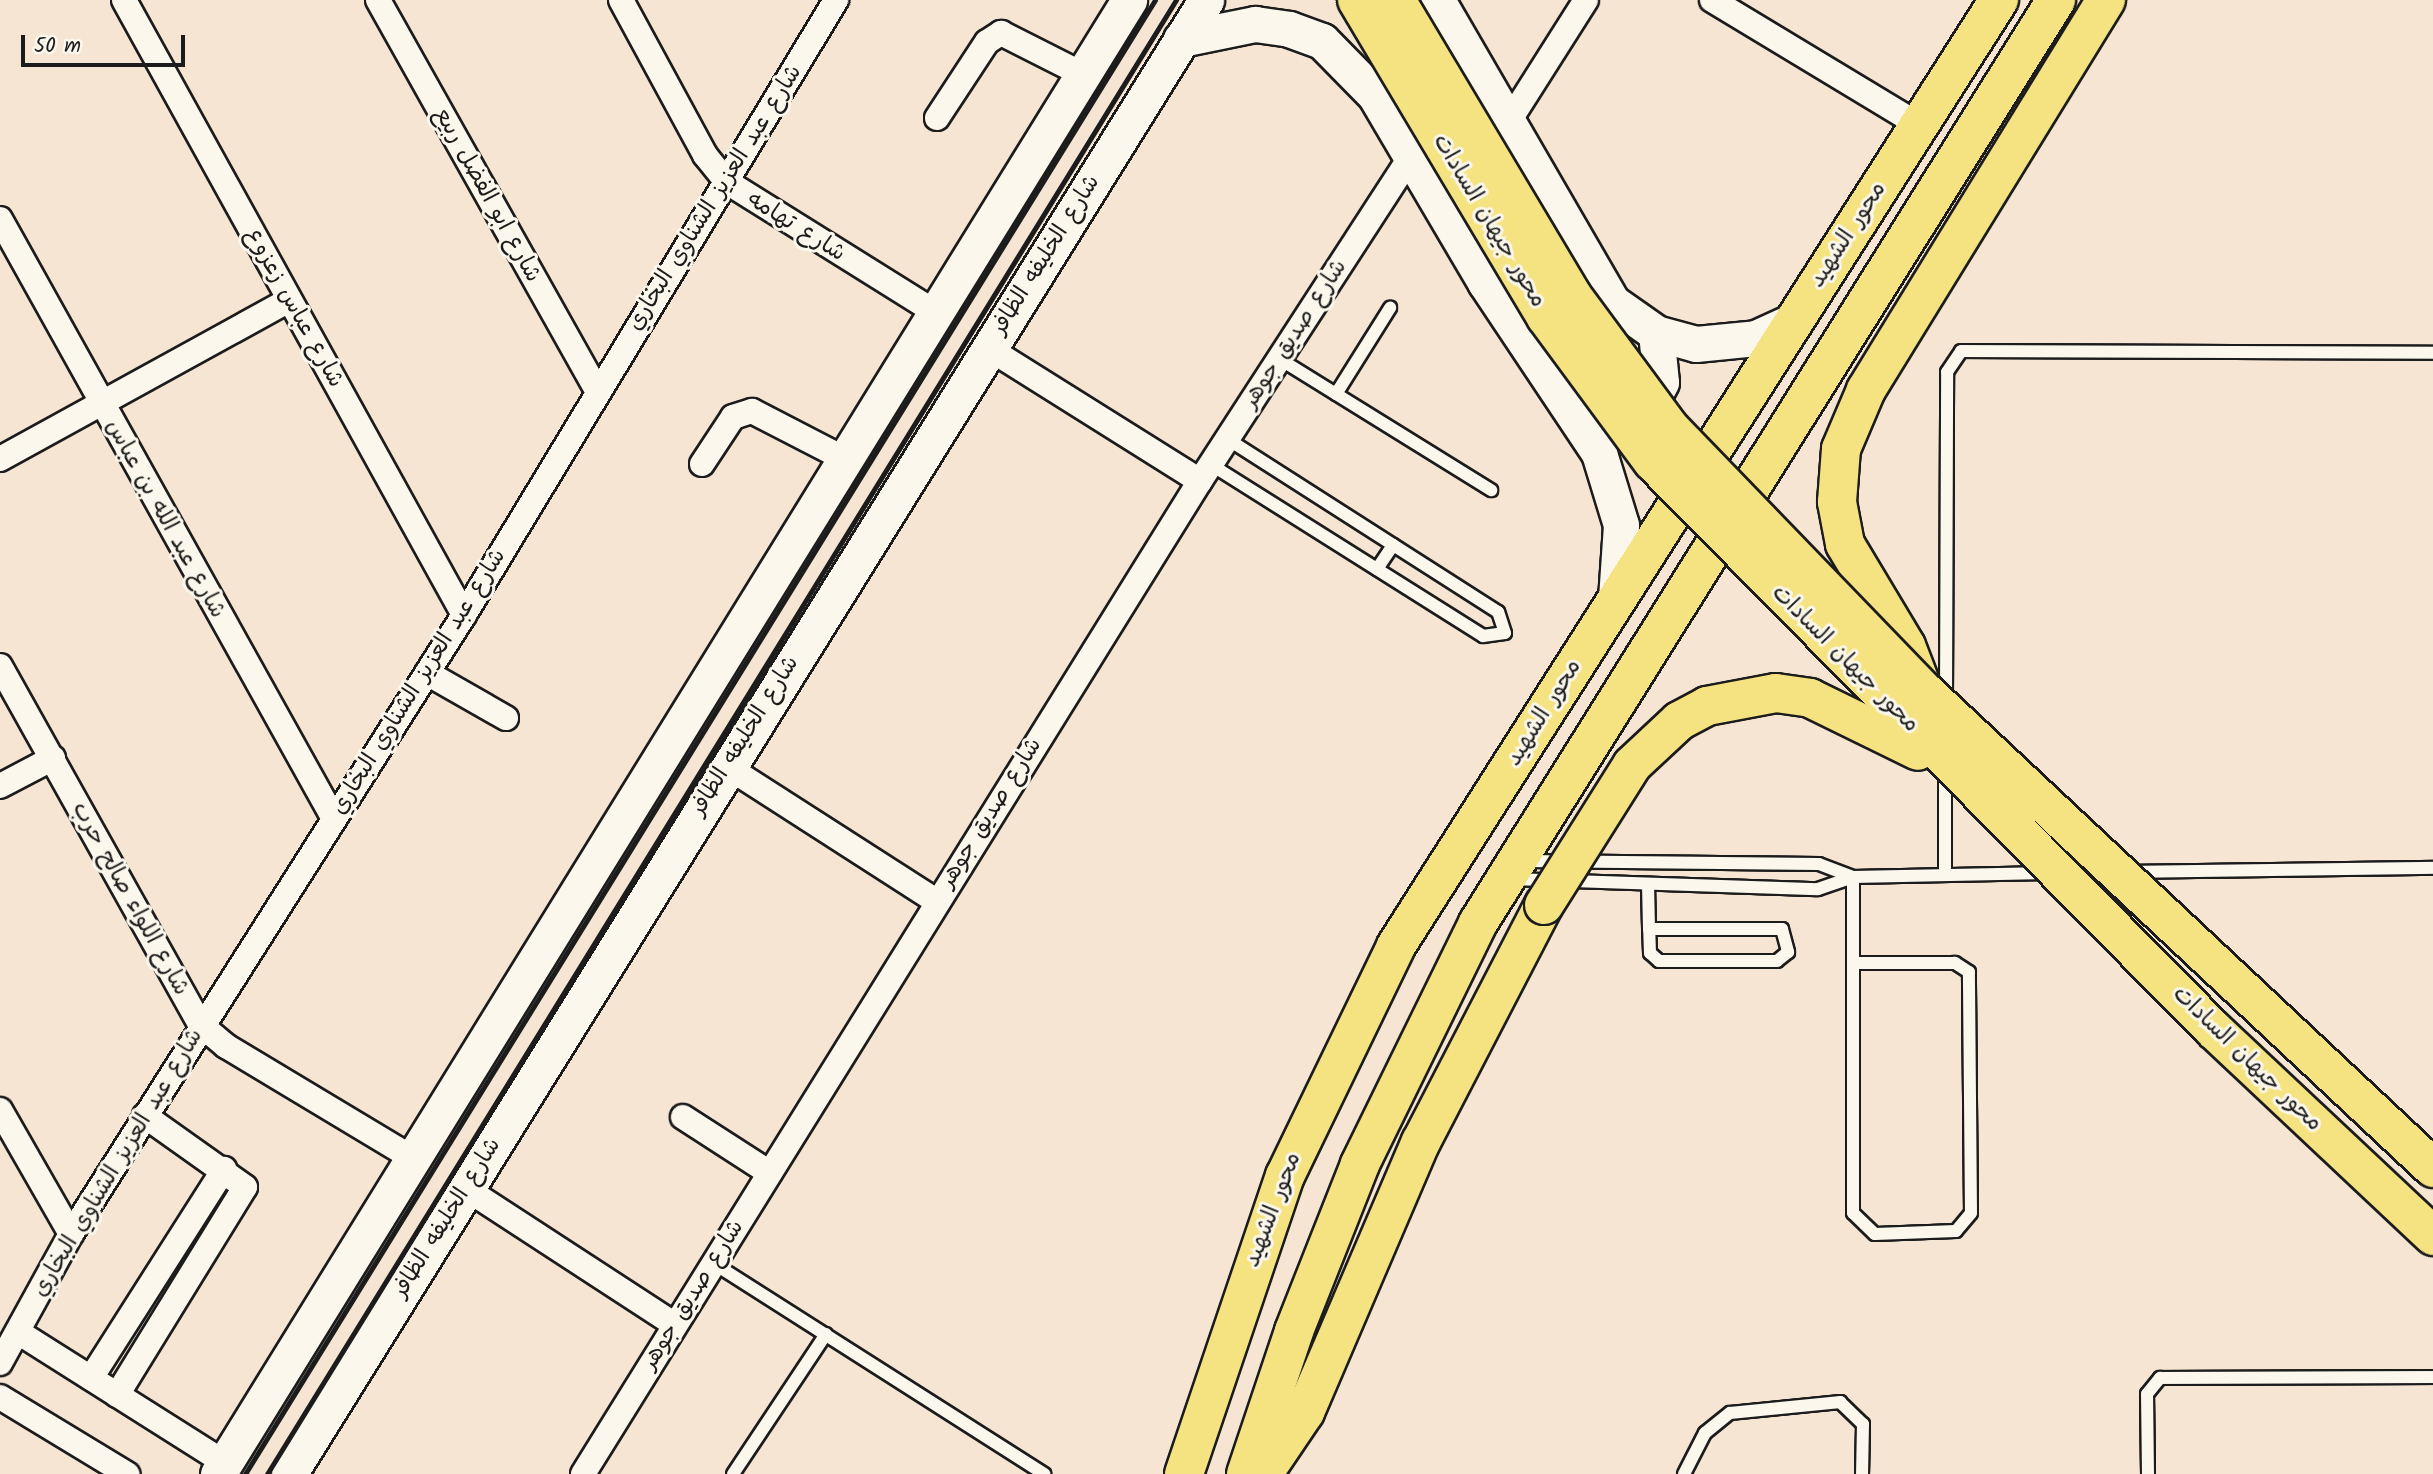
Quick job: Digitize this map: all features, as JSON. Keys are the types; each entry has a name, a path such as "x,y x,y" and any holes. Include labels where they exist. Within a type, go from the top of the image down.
{"main road":[{"name":"محور جيهان السادات","path":"1357,0 1546,317 1606,404 1653,462 1964,779 2433,1236"},
{"name":"محور جيهان السادات","path":"1396,0 1517,208 1625,372 1669,427 1923,690 2433,1168"},
{"name":"محور الشهيد","path":"1184,1474 1261,1238 1339,1055 1396,946 1999,0"},
{"path":"1246,1474 1294,1331 1360,1164 1508,870 2056,0"},
{"path":"1923,690 1906,646 1852,561 1837,502 1851,418 2106,0"},
{"path":"1263,1474 1305,1412 1422,1142 1544,905 1632,765 1654,741 1707,706 1738,697 1776,692 1835,706 1964,779"}],"street":[{"name":"شارع عباس زعزوع","path":"124,0 464,615"},
{"name":"شارع ابو الفضل ربيع","path":"378,0 597,390"},
{"name":"شارع تهامه","path":"621,0 705,155 727,181 938,314"},
{"name":"شارع عبد العزيز الشناوي البخاري","path":"0,1363 71,1234 333,817 464,615 597,390 836,0"},
{"path":"18,1332 117,1395 221,1468 411,1157 938,314 1129,0"},
{"name":"شارع الخليفه الظافر","path":"289,1474 726,766 1206,0"},
{"path":"1437,0 1600,288 1657,333 1696,344 1736,343 1793,321"},
{"path":"1506,126 1586,0"},
{"path":"1712,0 1919,125"},
{"path":"1181,39 1255,24 1322,41 1375,95 1410,158 1599,453 1621,525 1616,599"},
{"path":"937,118 987,42 1001,33 1084,75"},
{"name":"شارع صديق جوهر","path":"583,1474 936,901 1205,472 1410,158"},
{"name":"شارع عبد الله بن عباس","path":"0,219 100,404 333,817"},
{"path":"0,459 289,300"},
{"path":"1599,453 1628,438 1657,398 1662,365 1657,333"},
{"path":"988,348 1205,472"},
{"path":"702,464 733,417 752,411 847,460"},
{"name":"شارع اللواء صالح حرب","path":"0,666 201,1025 226,1046 411,1157"},
{"path":"427,673 506,718"},
{"path":"0,786 52,758"},
{"path":"726,766 936,901"},
{"path":"0,1110 71,1234"},
{"path":"117,1395 244,1193 242,1181 145,1116"},
{"path":"683,1117 770,1173"},
{"path":"91,1378 224,1169"},
{"path":"465,1188 674,1324"},
{"path":"0,1397 127,1474"}],"lane":[{"path":"1336,394 1390,308"},
{"path":"1945,874 1951,360 1977,347 2433,353"},
{"path":"1278,358 1492,490"},
{"path":"1205,472 1377,569 1483,636 1505,634 1498,612 1227,439"},
{"path":"1377,569 1393,545"},
{"path":"1508,870 1819,864 1853,877"},
{"path":"2098,872 2433,868"},
{"path":"1508,870 1648,884 1818,889 1853,877 2084,873"},
{"path":"1853,877 1853,1213 1875,1234 1956,1231 1971,1213 1969,972 1955,963 1854,963"},
{"path":"1648,884 1649,929 1650,953 1659,961 1777,961 1788,952 1782,929 1649,929"},
{"path":"713,1263 1044,1474"},
{"path":"733,1474 826,1334"},
{"path":"2148,1474 2147,1394 2160,1378 2433,1377"},
{"path":"1684,1474 1705,1433 1730,1413 1840,1402 1863,1424 1862,1474"}],"railway":[{"path":"245,1474 1155,0"},
{"path":"267,1474 1176,0"}]}
